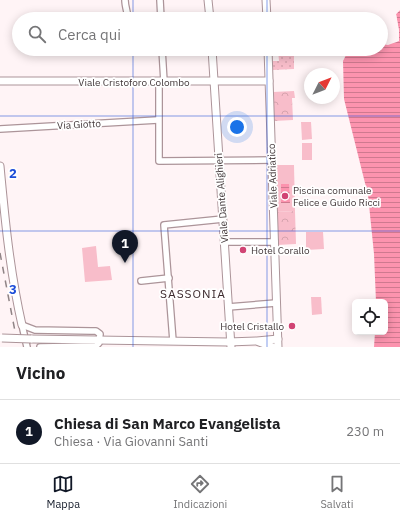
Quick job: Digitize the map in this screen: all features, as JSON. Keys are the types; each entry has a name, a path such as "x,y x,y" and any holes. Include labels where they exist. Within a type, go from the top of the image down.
{"street":[{"path":"125,0 126,12"},
{"path":"160,0 161,12"},
{"path":"208,0 209,12"},
{"path":"266,0 267,12"},
{"path":"162,56 158,120 159,161 272,160"},
{"name":"Viale Dante Alighieri","path":"212,56 231,345"},
{"name":"Viale Adriatico","path":"268,56 278,347"},
{"name":"Viale Cristoforo Colombo","path":"0,81 269,81"},
{"name":"Via Giotto","path":"0,129 158,120"},
{"path":"0,166 14,289 27,347"},
{"path":"173,341 164,224 222,219"},
{"path":"224,242 275,242"},
{"path":"141,281 169,278"},
{"path":"228,308 276,303"},
{"path":"22,325 35,330 96,331 100,334 100,340 96,346 40,347"},
{"path":"1,338 173,341 231,345 278,339"},
{"path":"257,341 273,347"}],"green space":[{"path":"279,56 294,56 294,69 273,70 273,61 279,61"},
{"path":"294,91 295,98 292,98 293,120 274,121 273,92"},
{"path":"301,122 311,122 312,139 302,140"},
{"path":"302,143 312,143 312,160 302,160"},
{"name":"Piscina comunale Felice e Guido Ricci","path":"275,165 294,165 295,211 276,212"},
{"path":"295,211 296,244 277,245 276,212"},
{"path":"306,232 323,232 324,249 306,250"},
{"path":"96,246 98,267 110,266 112,280 85,282 82,248"},
{"path":"311,297 321,297 322,314 312,315"}],"shaded area":[{"path":"400,10 400,347 374,347 375,335 388,335 388,299 376,299 374,254 368,195 344,99 343,61 346,56 388,56 388,43 397,42 399,31 396,14"},
{"path":"281,184 289,184 290,203 281,203"}],"pier":[{"path":"399,8 400,10 396,14 399,41 388,45 388,43 397,40 394,14"}],"railway":[{"path":"0,253 18,347"}],"place":[{"name":"Piscina comunale Felice e Guido Ricci","path":"285,196"},
{"name":"Hotel Corallo","path":"243,250"},
{"name":"Chiesa di San Marco Evangelista","path":"125,263"},
{"name":"Hotel Cristallo","path":"292,326"}],"district":[{"name":"SASSONIA","path":"193,294"}]}
